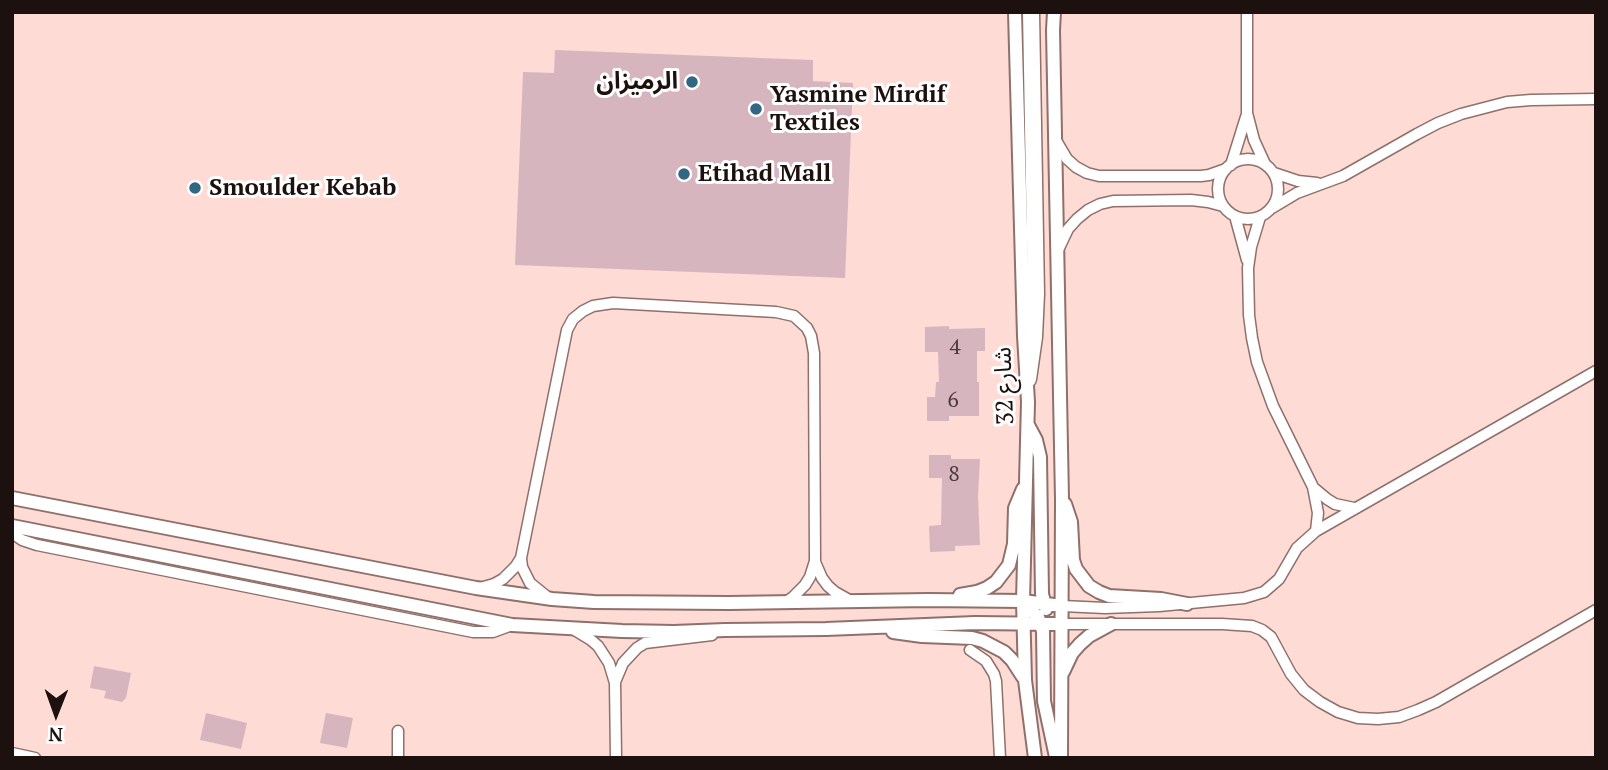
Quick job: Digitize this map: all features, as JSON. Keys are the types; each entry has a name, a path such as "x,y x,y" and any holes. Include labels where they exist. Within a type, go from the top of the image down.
{"highway":[{"path":"1028,379 1036,294 1031,12"}],"street":[{"name":"شارع 32","path":"1015,12 1024,336 1028,379 1023,623 1025,680 1035,758"},
{"path":"1054,12 1062,499 1058,758"},
{"path":"1247,12 1247,113 1254,140 1278,187 1272,208"},
{"path":"1057,253 1068,229 1088,210 1100,204 1113,201 1191,200 1223,206 1235,216 1244,219 1260,217 1297,193 1343,176 1417,134 1461,114 1519,101 1596,99"},
{"path":"1223,206 1219,183 1240,140 1247,113"},
{"path":"1055,137 1066,159 1087,173 1099,176 1200,176 1248,159 1265,164"},
{"path":"1273,173 1298,181 1324,183"},
{"path":"1235,216 1248,268"},
{"path":"1260,217 1248,268 1249,315 1257,362 1273,406 1313,487 1318,513 1316,531"},
{"path":"552,599 530,583 522,567 521,558 567,330 583,311 593,306 613,303 776,312 794,316 807,328 814,353 815,561 806,585 786,602"},
{"path":"12,498 476,588 552,599 594,602 1023,601 1062,606 1132,608 1187,604 1244,598 1264,592 1279,579 1297,548 1316,531 1596,371"},
{"path":"1028,425 1041,457 1042,594 1051,615 1062,624"},
{"path":"928,600 977,592 996,582 1003,574 1013,554 1015,508 1025,485"},
{"path":"1313,487 1335,504 1354,508"},
{"path":"1062,499 1071,522 1073,560 1076,569 1089,586 1109,596 1161,598 1187,604"},
{"path":"12,526 512,625 648,632 1023,623 1252,626 1270,637 1291,674 1304,690 1320,702 1358,718 1399,717 1418,710 1596,610"},
{"path":"12,533 37,545 473,632 493,632 512,625"},
{"path":"476,588 503,579 521,558"},
{"path":"815,561 828,586 851,601"},
{"path":"1023,601 1034,611 1043,631 1044,701 1058,758"},
{"path":"1061,675 1072,653 1080,644 1111,624"},
{"path":"876,627 907,634 984,641 1004,652 1025,680"},
{"path":"570,628 598,646 609,663 615,683 616,758"},
{"path":"615,683 623,663 645,643 696,638 726,630"},
{"path":"970,650 986,661 996,681 1000,758"},
{"path":"398,731 398,758"},
{"path":"12,753 35,758"}],"building":[{"name":"Etihad Mall","path":"555,50 813,60 813,81 853,83 845,278 515,265 523,72 554,73"},
{"path":"949,326 949,329 985,328 985,351 977,351 979,416 949,416 949,421 927,421 927,397 935,397 936,382 939,382 938,352 925,352 925,327"},
{"path":"929,455 951,455 951,459 980,459 980,545 955,546 955,551 930,552 929,526 941,525 942,478 929,478"},
{"path":"94,666 131,673 126,698 122,702 104,698 106,691 90,688"},
{"path":"206,713 247,723 241,749 200,740"},
{"path":"326,713 353,718 347,748 320,743"}],"place":[{"name":"الرميزان","path":"692,82"},
{"name":"Yasmine Mirdif Textiles","path":"756,109"},
{"name":"Etihad Mall","path":"684,174"},
{"name":"Smoulder Kebab","path":"195,188"}]}
